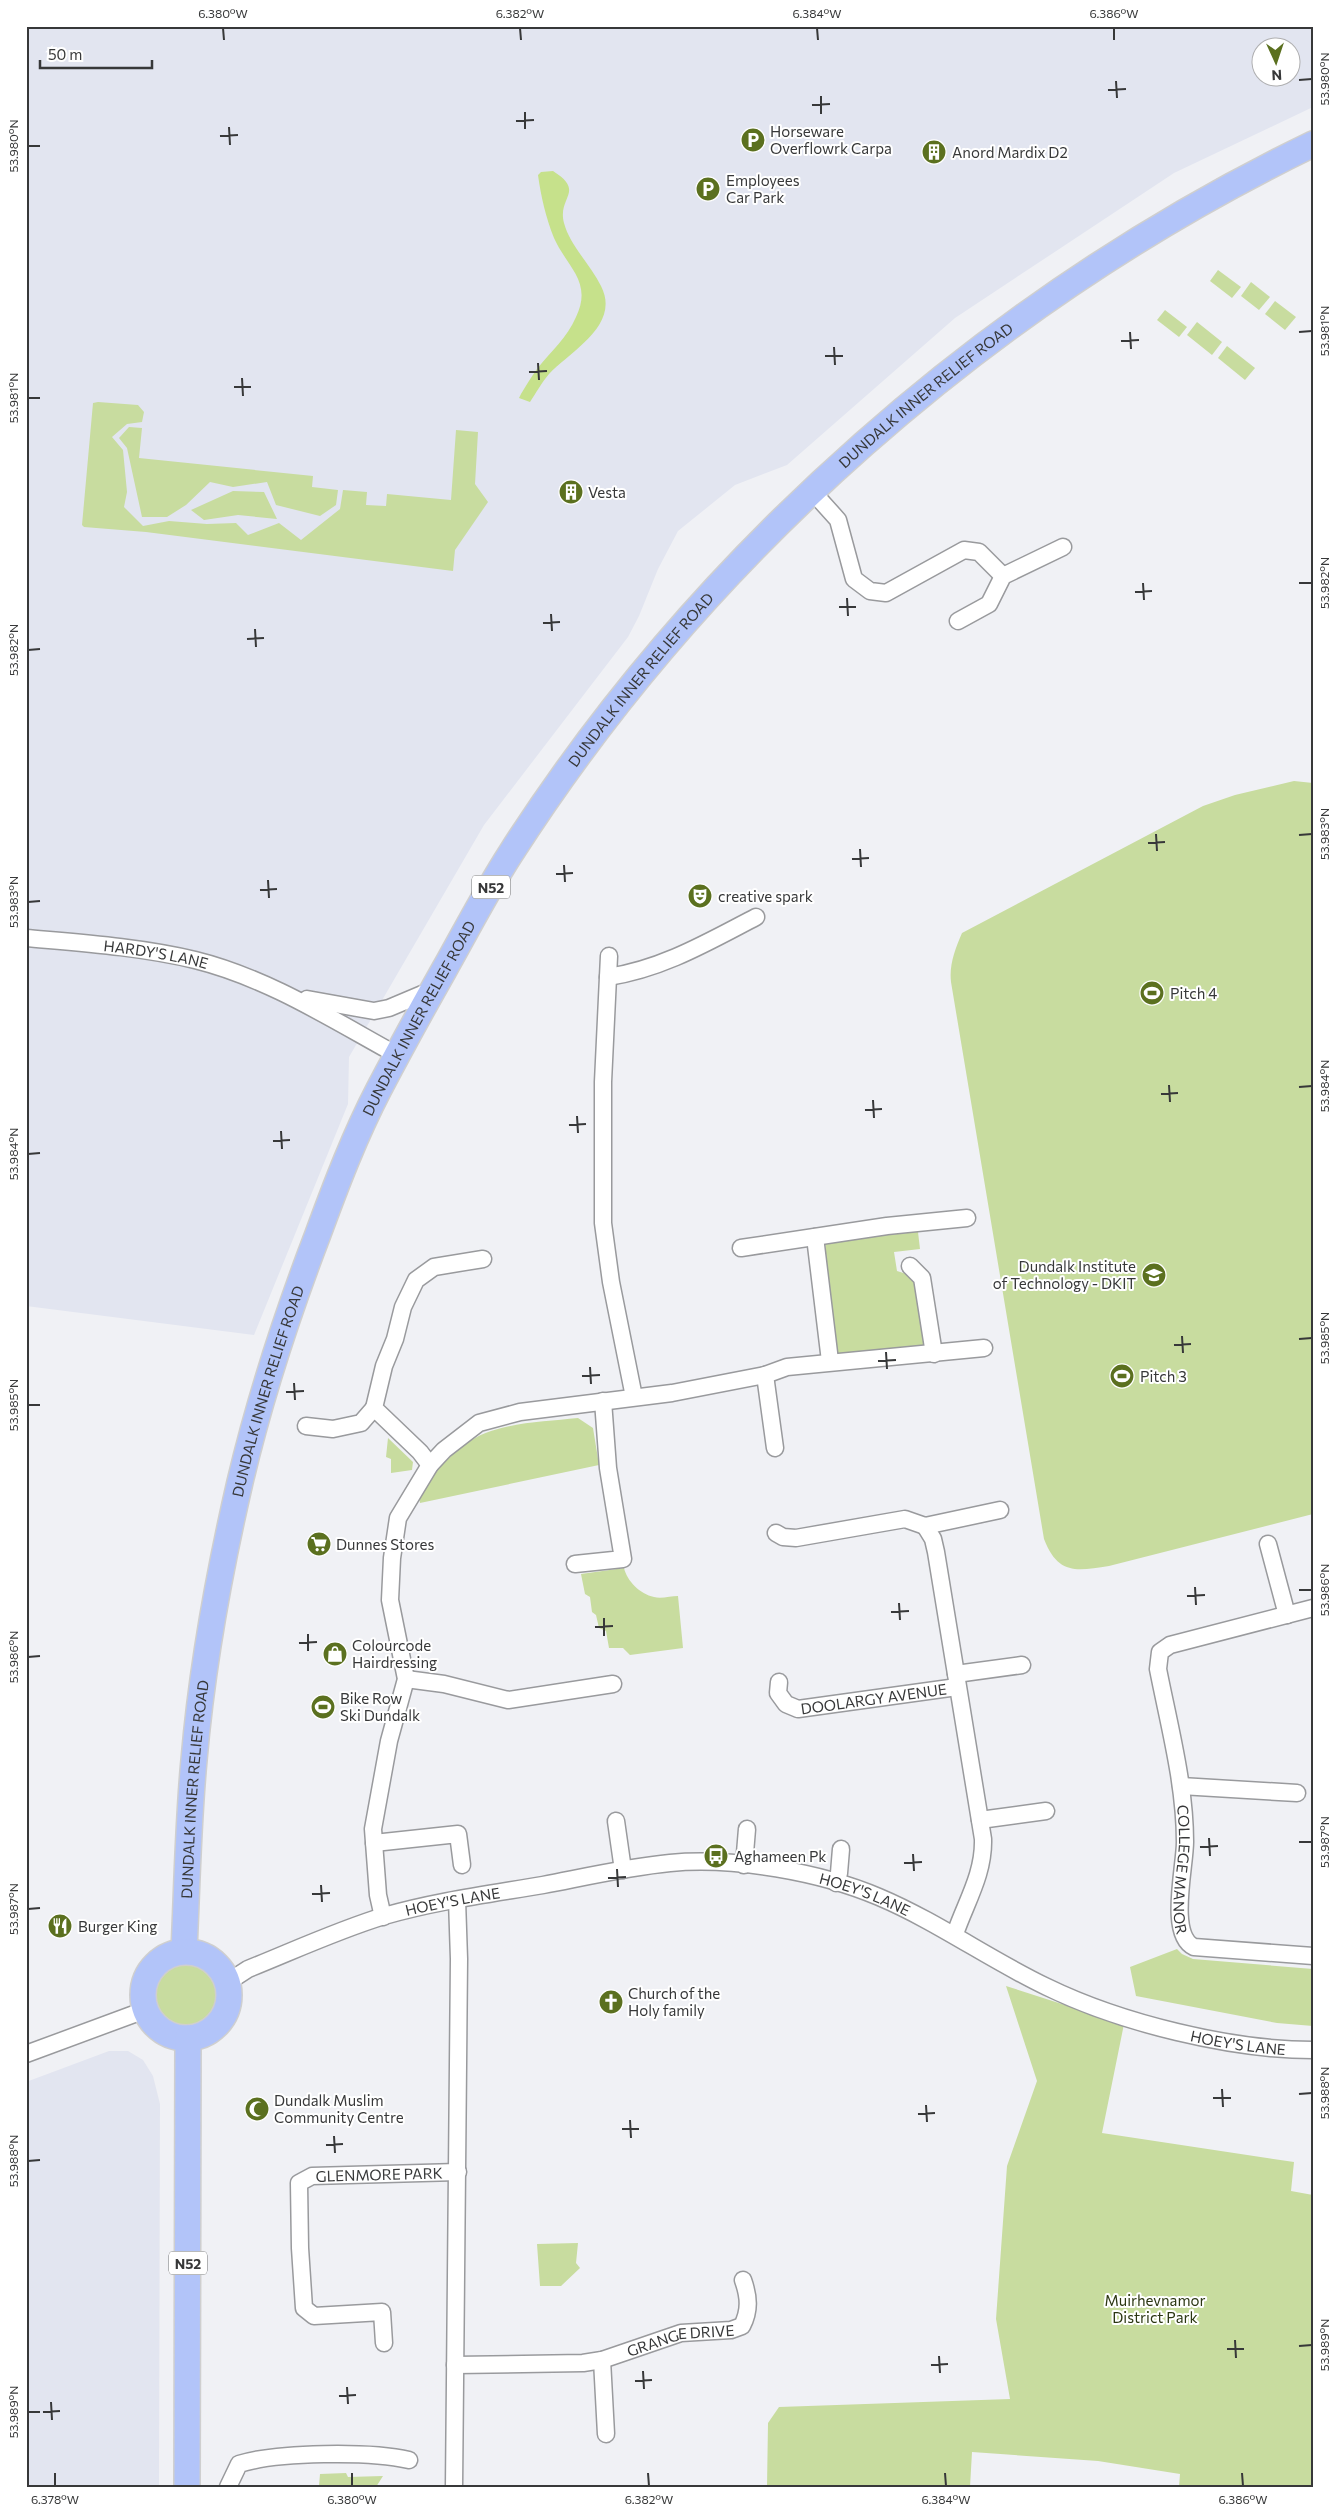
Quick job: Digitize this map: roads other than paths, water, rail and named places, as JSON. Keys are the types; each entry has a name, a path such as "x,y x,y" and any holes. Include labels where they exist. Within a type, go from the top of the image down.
{"main road":[{"name":"DUNDALK INNER RELIEF ROAD","path":"184,1951 192,1788 201,1701 217,1594 241,1478 278,1345 336,1185 377,1093 508,857 579,755 672,638 734,568 812,491 889,420 955,368 1094,268 1171,221 1274,163 1313,144"},
{"path":"184,1951 202,1954 222,1969 228,1982 229,2001 221,2021 206,2034 188,2038 174,2037 162,2031 152,2021 145,2010 143,1987 148,1973 160,1960 171,1954 184,1951"},
{"name":"N52","path":"187,2487 188,2038"}],"street":[{"path":"812,491 838,520 854,580 870,591 886,593 964,550 979,552 1003,576"},
{"path":"958,621 990,604 1003,576 1064,547"},
{"path":"608,977 631,974 658,966 756,917"},
{"name":"HARDY'S LANE","path":"26,938 151,952 196,960 281,992 374,1012 389,1008 434,989"},
{"path":"609,956 603,1082 603,1222 610,1282 634,1397"},
{"name":"HARDY'S LANE","path":"281,992 398,1055"},
{"path":"741,1248 967,1218"},
{"path":"815,1237 830,1362"},
{"path":"306,1426 333,1429 361,1423 374,1408 384,1366 395,1339 403,1306 416,1280 434,1267 483,1259"},
{"path":"910,1266 922,1278 934,1354"},
{"path":"383,1917 378,1896 373,1828 389,1741 406,1679 390,1600 392,1558 398,1518 430,1466 444,1450 479,1423 520,1412 672,1393 765,1375 787,1367 984,1348"},
{"path":"765,1375 775,1448"},
{"path":"575,1564 623,1559 608,1468 603,1401"},
{"path":"374,1408 420,1452 430,1466"},
{"path":"776,1533 783,1537 796,1538 905,1519 925,1526 1000,1510"},
{"name":"DOOLARGY AVENUE","path":"925,1526 933,1539 936,1552 983,1839 982,1862 977,1883 954,1934"},
{"path":"1268,1544 1286,1615"},
{"name":"COLLEGE MANOR","path":"1313,1608 1170,1645 1160,1652 1158,1668 1181,1786 1185,1842 1180,1916 1181,1932 1187,1944 1194,1947 1313,1956"},
{"name":"DOOLARGY AVENUE","path":"779,1682 778,1693 786,1704 798,1709 956,1681 1022,1665"},
{"path":"406,1679 444,1684 508,1700 613,1684"},
{"name":"COLLEGE MANOR","path":"1181,1786 1297,1793"},
{"path":"980,1820 1046,1811"},
{"path":"616,1821 623,1870"},
{"path":"744,1865 747,1829"},
{"path":"374,1843 458,1834 462,1865"},
{"path":"836,1883 840,1873 841,1849"},
{"name":"HOEY'S LANE","path":"228,1982 248,1968 383,1917 457,1900 672,1863 744,1865 800,1874 877,1896 954,1934 1045,1986 1134,2019 1219,2041 1313,2050"},
{"path":"454,2487 458,2172 459,1960 457,1900"},
{"path":"26,2054 145,2010"},
{"name":"GLENMORE PARK","path":"384,2343 382,2312 314,2316 304,2308 299,2239 299,2183 312,2176 458,2172"},
{"name":"GRANGE DRIVE","path":"455,2365 583,2363 602,2360 681,2333 731,2330 742,2326 748,2313 748,2293 743,2280"},
{"path":"602,2360 606,2434"},
{"path":"228,2487 239,2464 260,2457 355,2455 395,2456 409,2460"}],"place":[{"name":"Horseware Overflowrk Carpa","path":"753,140"},
{"name":"Anord Mardix D2","path":"934,152"},
{"name":"Employees Car Park","path":"708,189"},
{"name":"Vesta","path":"571,492"},
{"name":"creative spark","path":"700,896"},
{"name":"Pitch 4","path":"1152,993"},
{"name":"Dundalk Institute of Technology - DKIT","path":"1154,1275"},
{"name":"Pitch 3","path":"1122,1376"},
{"name":"Dunnes Stores","path":"319,1544"},
{"name":"Colourcode Hairdressing","path":"335,1654"},
{"name":"Bike Row Ski Dundalk","path":"323,1707"},
{"name":"Aghameen Pk","path":"716,1856"},
{"name":"Burger King","path":"60,1926"},
{"name":"Church of the Holy family","path":"611,2002"},
{"name":"Dundalk Muslim Community Centre","path":"257,2109"}],"park label":[{"name":"Muirhevnamor District Park","path":"1155,2308"}]}
